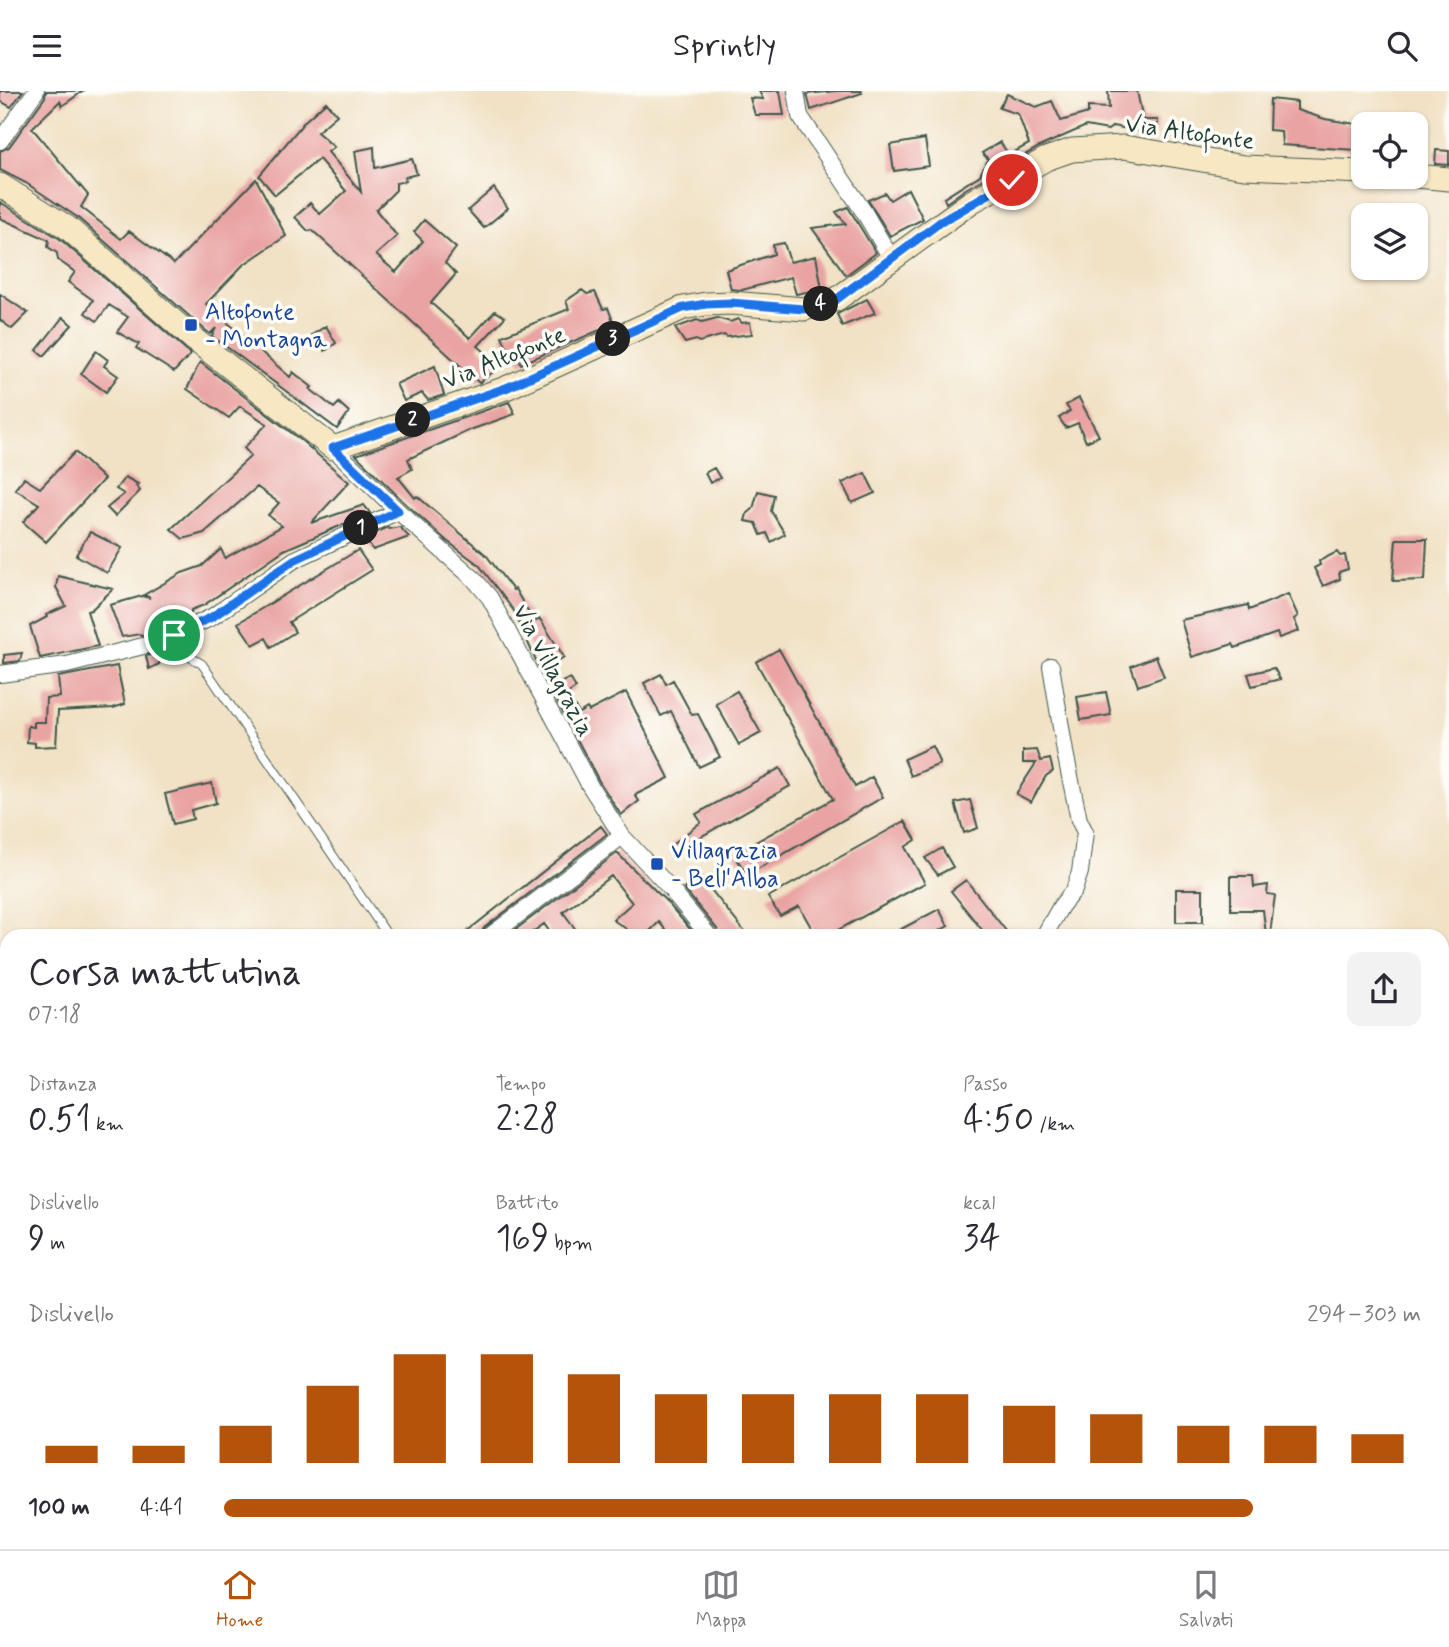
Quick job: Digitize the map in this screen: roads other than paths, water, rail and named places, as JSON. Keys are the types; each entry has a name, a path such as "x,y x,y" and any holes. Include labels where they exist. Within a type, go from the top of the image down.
{"main road":[{"name":"Via Altofonte","path":"333,448 506,388 683,308 731,303 804,309 837,299 971,202 1046,159 1072,150 1124,147 1244,167 1351,171"},
{"path":"1428,177 1449,179"},
{"path":"0,184 68,228 195,340 333,448"}],"street":[{"path":"0,141 36,91"},
{"path":"796,91 800,116 891,258"},
{"name":"Via Villagrazia","path":"333,448 474,579 490,598 590,786 622,836 703,929"},
{"path":"0,674 67,665 151,644 174,635 212,617 294,560 398,511"},
{"path":"1048,929 1074,890 1080,871 1085,832 1079,820 1065,752 1051,666"},
{"path":"499,929 622,836"}],"lane":[{"path":"171,651 180,651 202,664 383,929"}],"place":[{"name":"Altofonte - Montagna","path":"191,325"},
{"name":"Villagrazia - Bell'Alba","path":"657,864"}]}
